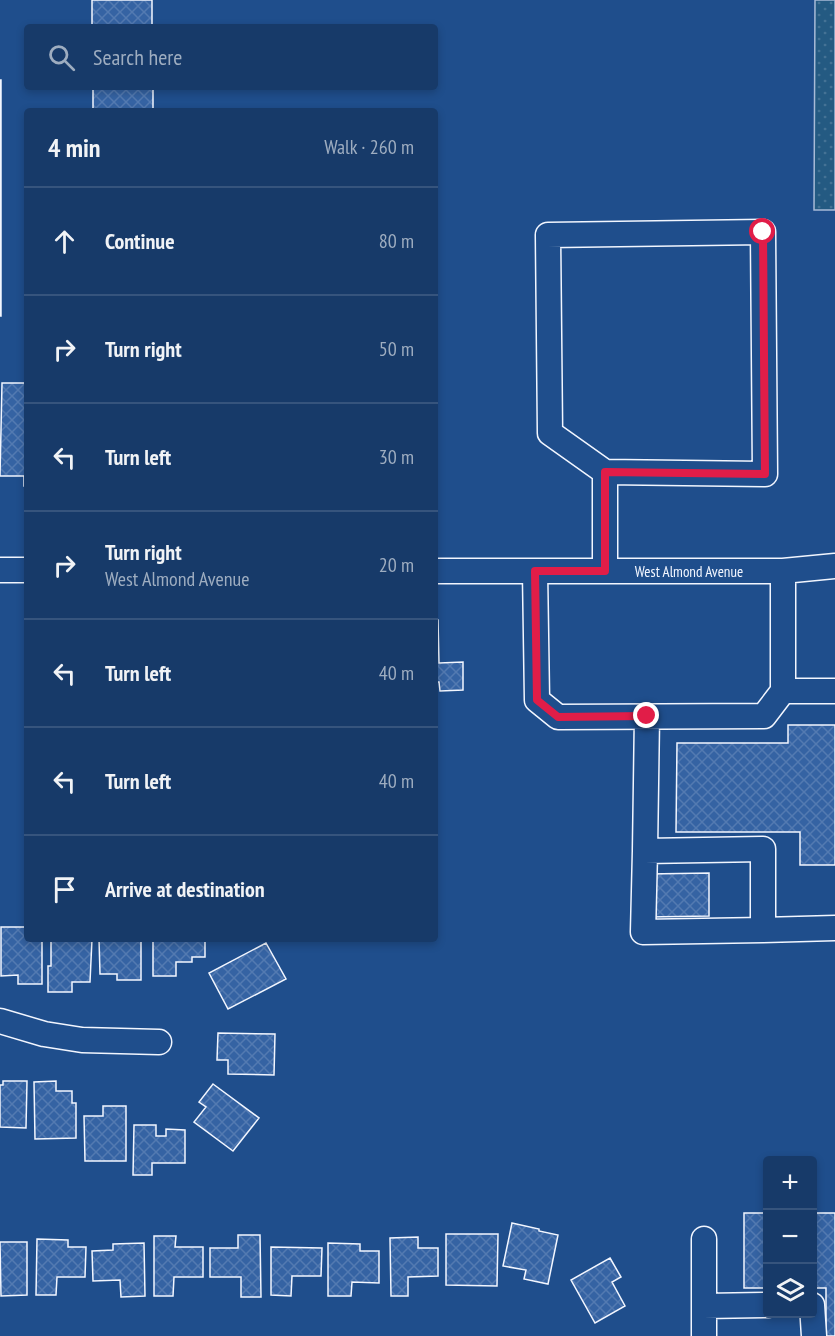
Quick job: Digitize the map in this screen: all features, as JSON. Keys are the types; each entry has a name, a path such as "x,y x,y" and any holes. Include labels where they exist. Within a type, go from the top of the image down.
{"street":[{"path":"763,232 765,474 605,472 550,433 548,236 763,232"},
{"path":"605,472 605,571"},
{"name":"West Almond Avenue","path":"438,571 783,571 835,566"},
{"path":"0,570 24,570"},
{"path":"535,571 537,700 558,717 764,716 783,692 783,571"},
{"path":"783,692 835,691"},
{"path":"647,716 643,932 835,928"},
{"path":"645,851 763,849 763,930"},
{"path":"0,1021 44,1034 82,1040 159,1042"},
{"path":"704,1239 704,1336"},
{"path":"704,1306 763,1305"},
{"path":"813,1318 814,1336"}],"shaded area":[{"path":"815,0 835,0 835,210 814,210"}],"building":[{"path":"92,0 152,0 152,24 92,24"},
{"path":"1,80 1,316 0,316"},
{"path":"93,90 153,90 153,108 93,108"},
{"path":"2,383 24,383 24,476 0,476"},
{"path":"438,620 439,663 463,662 463,690 440,691 439,682"},
{"path":"788,725 835,725 835,865 800,865 800,832 676,832 677,743 788,743"},
{"path":"709,873 709,916 648,917 648,874"},
{"path":"1,927 24,927 24,942 42,942 42,984 18,984 18,975 1,976"},
{"path":"51,942 92,942 90,982 72,982 72,992 48,992 48,966 51,966"},
{"path":"99,942 141,942 141,980 117,980 117,974 100,974"},
{"path":"153,942 205,942 205,957 192,957 192,962 176,962 176,976 153,976"},
{"path":"266,943 286,979 228,1009 209,973"},
{"path":"218,1033 275,1034 274,1075 228,1074 228,1060 217,1060"},
{"path":"3,1081 27,1081 26,1128 0,1127 0,1085 3,1085"},
{"path":"56,1081 56,1091 72,1091 72,1103 76,1103 76,1138 35,1139 34,1082"},
{"path":"213,1084 259,1118 233,1151 194,1122 206,1107 199,1102"},
{"path":"103,1106 126,1106 126,1161 85,1161 84,1116 103,1116"},
{"path":"134,1125 156,1125 156,1136 166,1136 166,1129 185,1130 185,1163 152,1163 152,1175 133,1175"},
{"path":"744,1213 763,1213 763,1288 744,1288"},
{"path":"817,1213 835,1213 835,1336 826,1336 826,1288 817,1288"},
{"path":"512,1223 558,1235 548,1284 524,1279 526,1270 503,1266"},
{"path":"446,1234 498,1234 497,1286 446,1285"},
{"path":"238,1235 260,1235 261,1297 241,1297 241,1277 210,1277 210,1248 238,1248"},
{"path":"154,1236 176,1236 175,1247 203,1247 203,1277 174,1277 173,1296 154,1296"},
{"path":"418,1237 418,1248 438,1248 438,1276 408,1277 408,1296 391,1296 390,1238"},
{"path":"37,1239 68,1240 68,1247 86,1247 85,1277 57,1277 56,1295 36,1295"},
{"path":"0,1242 27,1242 27,1295 1,1296"},
{"path":"144,1243 145,1296 121,1297 120,1280 93,1281 92,1251 113,1250 113,1244"},
{"path":"328,1243 360,1244 360,1251 379,1251 379,1283 352,1282 351,1296 328,1296"},
{"path":"271,1247 322,1248 321,1276 292,1276 291,1296 271,1295"},
{"path":"610,1258 621,1277 612,1282 625,1306 595,1323 571,1280"}],"route":[{"path":"647,716 558,717 537,700 535,571 605,571 605,472 765,474 763,232"}]}
